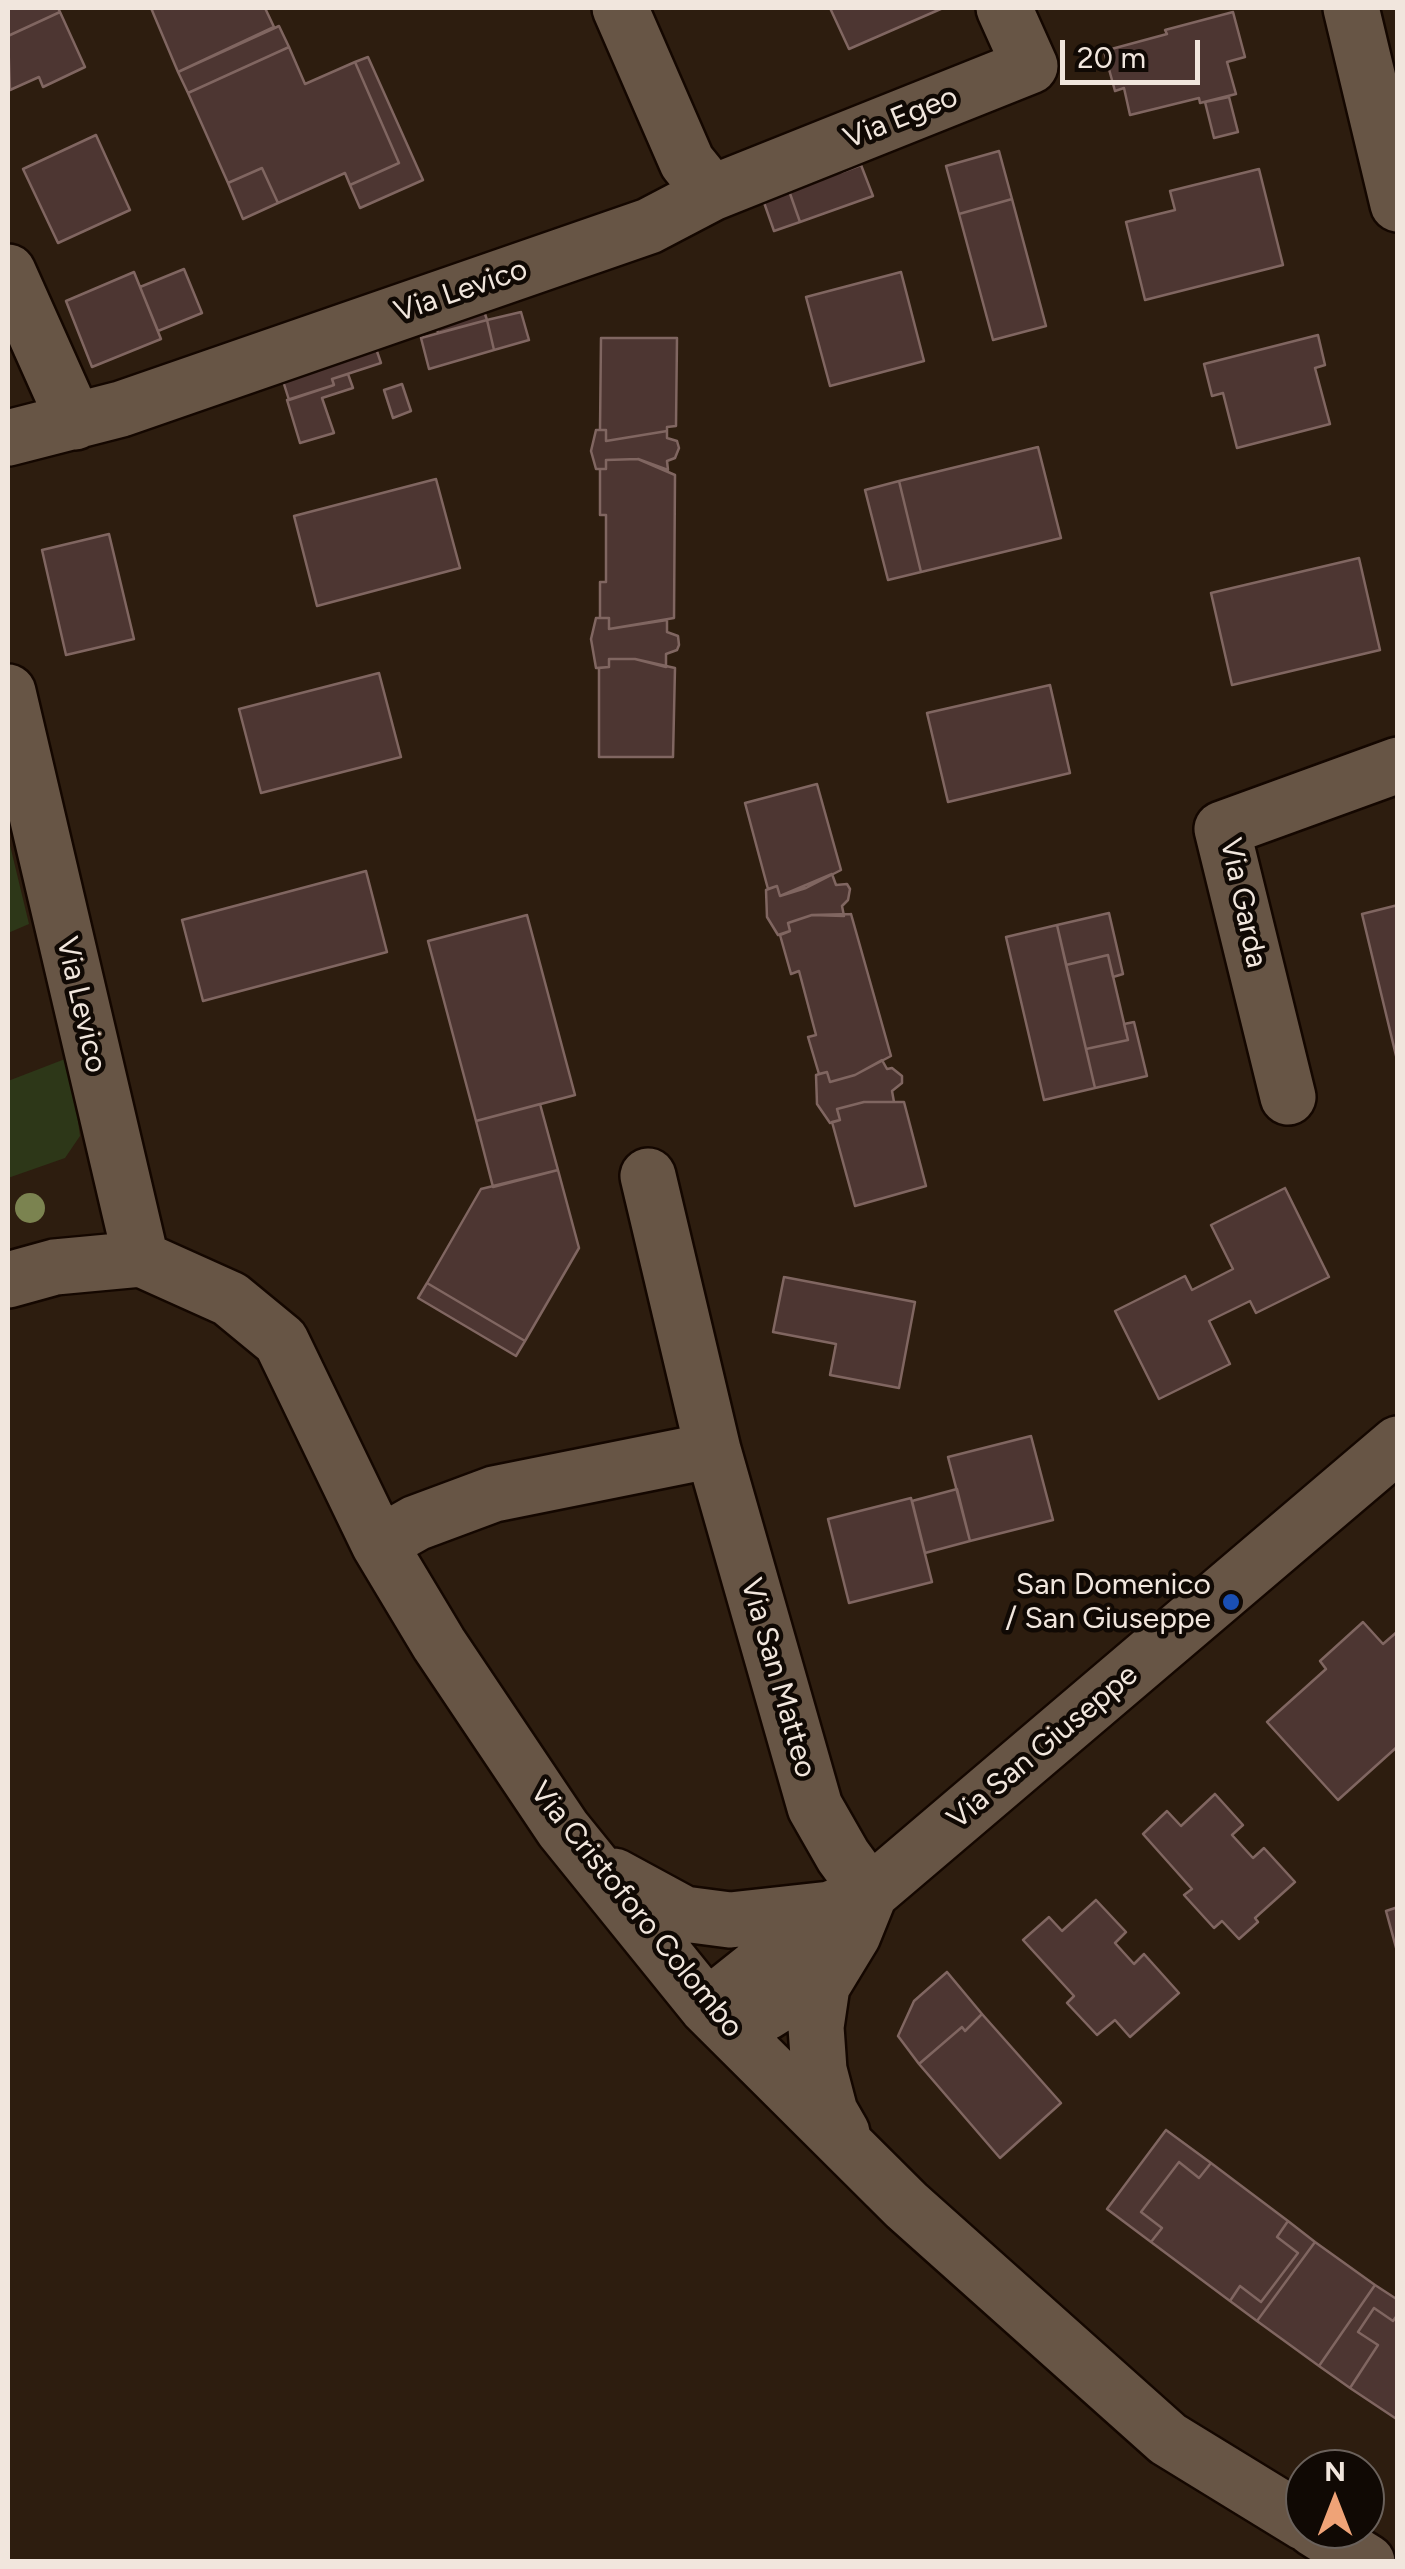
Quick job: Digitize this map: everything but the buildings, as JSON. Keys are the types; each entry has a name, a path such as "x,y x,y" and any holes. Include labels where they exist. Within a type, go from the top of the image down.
{"street":[{"path":"620,8 687,162 712,193"},
{"name":"Via Egeo","path":"712,193 1030,66 1004,8"},
{"path":"1351,8 1398,204"},
{"name":"Via Levico","path":"8,438 75,422 649,226 712,193"},
{"path":"8,272 75,422"},
{"name":"Via Levico","path":"8,692 141,1260"},
{"name":"Via Garda","path":"1288,1097 1222,829 1398,765"},
{"name":"Via San Matteo","path":"648,1176 714,1450 815,1808 843,1856 851,1912"},
{"name":"Via Cristoforo Colombo","path":"8,1280 55,1267 141,1260 230,1299 281,1341 380,1544 440,1644 563,1828 712,2011 906,2205 1168,2439 1285,2511"},
{"name":"Via San Giuseppe","path":"712,2011 851,1912 1398,1444"},
{"path":"380,1544 416,1523 494,1494 714,1450"},
{"path":"586,1858 684,1914 730,1920 851,1912"},
{"name":"Via San Giuseppe","path":"851,1912 822,1986 816,2027 818,2070 830,2112 856,2156"}],"green space":[{"path":"8,837 29,924 8,933"},
{"path":"65,1059 80,1136 65,1158 8,1178 8,1081"}],"place":[{"name":"San Domenico / San Giuseppe","path":"1231,1602"}]}
